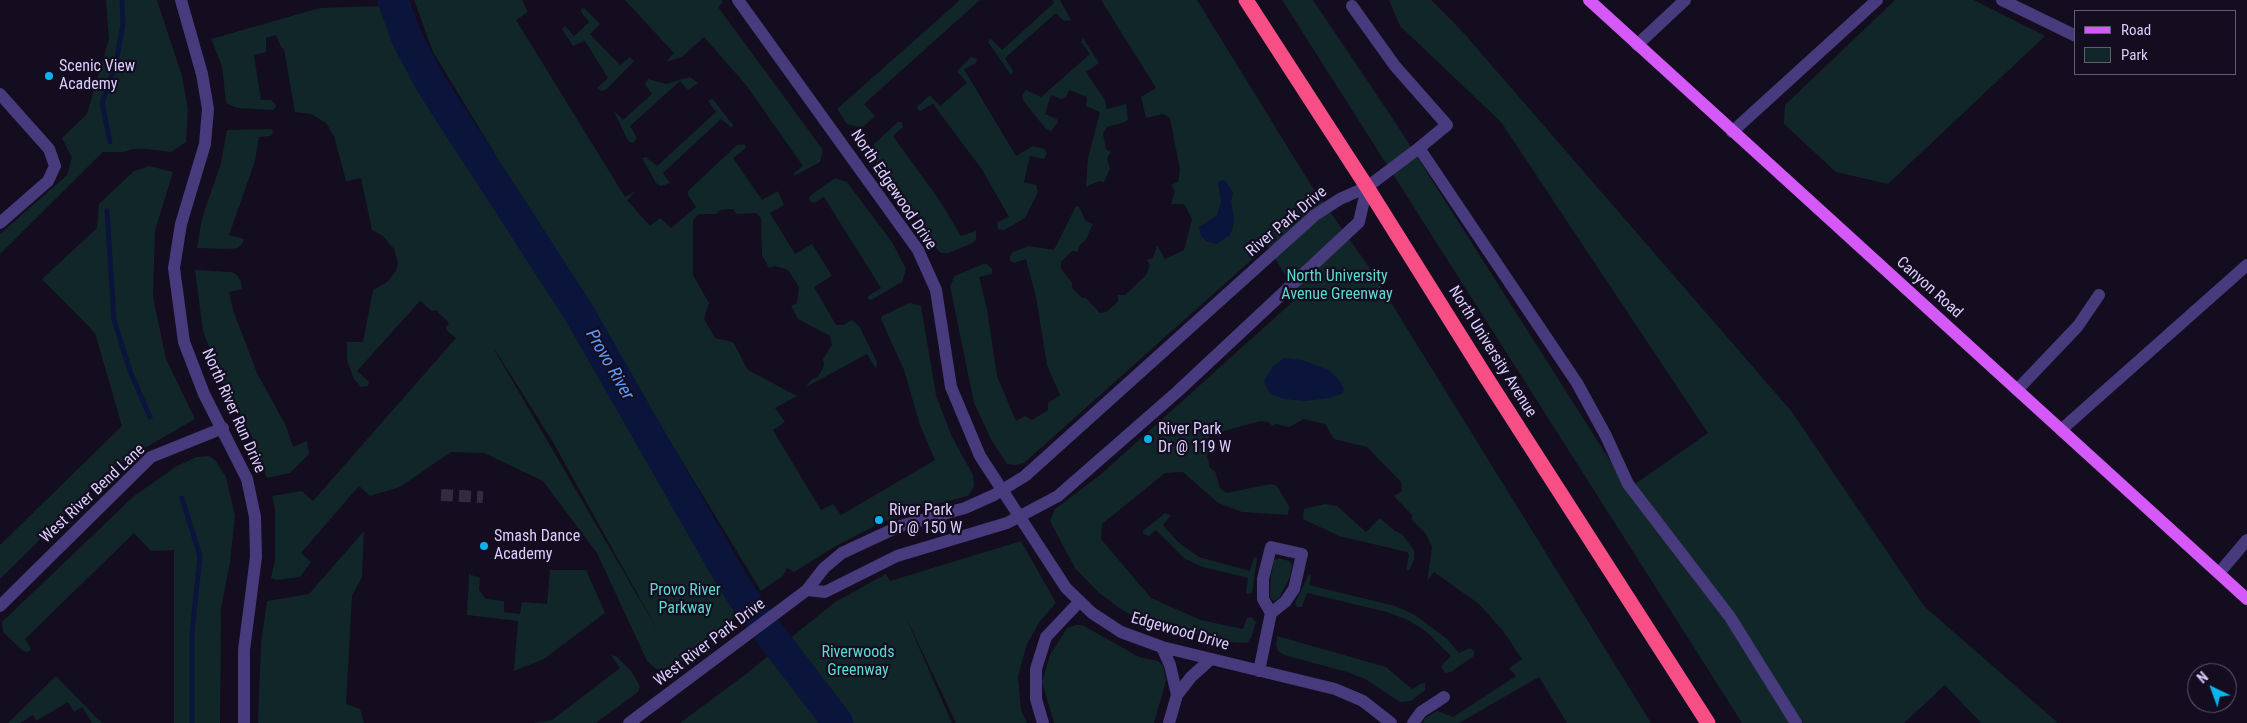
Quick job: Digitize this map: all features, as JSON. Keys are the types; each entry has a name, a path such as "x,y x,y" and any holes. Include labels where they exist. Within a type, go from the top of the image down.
{"highway":[{"name":"North University Avenue","path":"1246,0 1368,187 1484,374 1708,723"}],"main road":[{"name":"Canyon Road","path":"1589,0 2247,599"}],"street":[{"name":"North River Run Drive","path":"182,0 202,74 208,109 205,144 181,224 174,268 184,342 204,394 223,428 247,479 254,517 256,556 244,650 244,723"},
{"name":"North Edgewood Drive","path":"738,0 918,250 936,290 951,387 980,456 1010,502"},
{"path":"1638,45 1685,0"},
{"path":"1732,132 1877,0"},
{"path":"2002,0 2074,35"},
{"name":"River Park Drive","path":"1003,490 1024,476 1315,215 1340,199 1368,187 1447,125 1395,66 1352,6"},
{"path":"0,94 49,149 55,166 48,181 0,223"},
{"path":"1419,148 1576,384 1606,436 1628,484 1730,617 1796,723"},
{"path":"807,590 825,592 897,556 1022,517 1058,496 1099,462 1359,222 1368,187"},
{"path":"2061,430 2247,265"},
{"path":"2017,390 2078,326 2099,295"},
{"name":"West River Bend Lane","path":"0,606 151,457 223,428"},
{"name":"West River Park Drive","path":"632,723 807,590 824,568 842,554 868,539 900,526 965,508 1003,490"},
{"name":"Edgewood Drive","path":"1010,502 1022,517 1055,572 1080,601 1105,623 1121,632 1162,647 1260,670 1348,694 1363,701 1391,723"},
{"path":"2218,573 2247,540"},
{"path":"1260,670 1271,613 1263,599 1263,579 1271,547 1302,554 1294,589 1285,602 1271,613"},
{"path":"1043,723 1036,699 1036,669 1046,637 1080,601"},
{"path":"1162,647 1170,665 1177,696"},
{"path":"1169,723 1177,696 1191,677 1211,659"},
{"path":"1413,723 1421,712 1444,697"}],"green space":[{"path":"106,0 157,0 182,76 188,109 186,142 171,152 132,149 123,152 103,152 0,254 0,234 67,175 72,158 62,138 87,114 109,39"},
{"path":"414,0 522,0 528,12 516,20 625,197 636,191 627,200 650,226 660,218 671,228 696,207 688,195 688,191 737,145 745,144 746,148 733,158 762,200 778,191 784,205 770,213 795,254 812,244 832,276 814,287 836,325 843,325 852,320 859,326 877,362 876,369 867,354 806,387 812,379 818,377 824,366 823,359 832,345 830,336 798,319 791,306 797,303 799,287 788,270 775,266 769,268 762,255 761,218 756,213 737,214 733,209 720,210 716,214 699,214 693,220 693,275 709,303 704,319 715,338 733,342 748,370 797,396 775,408 785,422 773,430 821,510 833,504 841,515 935,460 920,425 904,370 881,319 882,316 909,303 921,306 936,395 952,437 973,475 974,486 968,496 925,507 880,523 836,546 794,572 787,568 783,576 761,591 433,52"},
{"path":"625,0 721,0 723,2 718,7 823,150 820,162 794,176 794,173 803,166 746,85 704,37 682,57 666,62 674,53"},
{"path":"960,0 980,0 864,104 875,116 862,128 847,124 837,109"},
{"path":"1053,0 1060,0 1071,20 1064,21 1056,13 1005,58 1013,71 1011,75 988,42 989,40 991,39 1002,50 1054,3"},
{"name":"North University Avenue Greenway","path":"1101,0 1197,0 1311,185 1369,267 1651,723 1567,723 1539,677 1459,723 1423,723 1424,719 1437,711 1453,717 1516,676 1509,668 1522,659 1503,631 1479,604 1434,572 1427,581 1432,547 1426,534 1412,520 1412,515 1394,496 1402,491 1401,482 1367,447 1334,439 1325,424 1304,419 1289,427 1276,424 1272,426 1269,422 1260,421 1210,435 1206,441 1210,450 1207,455 1210,468 1215,471 1220,488 1226,493 1271,484 1277,486 1289,506 1288,515 1242,512 1218,503 1183,472 1165,473 1102,524 1101,539 1151,598 1201,620 1243,629 1247,618 1251,617 1256,622 1251,638 1247,643 1231,642 1138,619 1119,608 1098,592 1075,568 1050,521 1055,509 1100,475 1299,296 1267,246 1024,463 1016,465 1007,464 992,441 974,403 950,286 955,276 983,264 987,264 992,269 992,274 979,277 987,309 997,376 1016,421 1025,416 1032,420 1048,410 1048,403 1060,395 1047,365 1036,297 1026,259 1014,263 1010,260 1013,252 1029,246 1054,250 1076,206 1079,207 1086,221 1093,224 1086,239 1079,246 1078,252 1072,251 1061,262 1061,269 1072,282 1072,288 1082,298 1086,298 1100,313 1106,312 1118,302 1118,295 1125,295 1146,275 1150,265 1147,260 1153,258 1157,245 1165,259 1184,250 1192,219 1184,204 1171,204 1175,191 1171,185 1178,182 1180,170 1170,118 1163,114 1146,118 1141,97 1156,88"},
{"path":"1282,0 1313,0 1397,125 1628,489 1708,433 1501,122 1400,26 1389,0 1431,0 1461,30 1792,412 1924,606 2058,723 1981,723 1945,685 1904,723 1742,723"},
{"path":"1895,0 1974,0 2045,36 1888,184 1836,172 1784,124 1785,105"},
{"name":"Provo River Parkway","path":"381,6 393,42 420,90 566,320 737,616 677,665 675,663 667,670 656,669 647,661 597,553 543,481 484,453 451,452 400,487 370,496 359,486 301,553 311,562 300,577 276,580 271,578 275,560 275,509 272,496 302,491 313,501 456,338 447,331 446,327 449,323 436,310 432,311 420,301 357,371 369,382 368,386 361,387 354,379 347,360 347,342 363,342 373,290 387,282 396,271 398,263 394,249 383,236 372,230 361,178 346,181 334,136 326,123 311,114 295,112 284,49 281,47 276,35 266,38 266,52 254,55 261,100 271,100 276,107 273,110 237,108 226,103 222,66 211,39 320,8","holes":["495,350 553,442 658,631"]},
{"path":"584,8 600,24 590,34 620,65 630,57 634,61 607,89 601,91 597,88 608,78 585,41 573,46 562,29 565,26 574,36 589,22 581,12 581,9"},
{"path":"1083,38 1099,63 1086,72 1105,100 1107,109 1126,104 1128,119 1125,122 1107,127 1103,134 1106,149 1111,152 1107,158 1110,169 1104,182 1099,181 1086,187 1088,158 1100,112 1086,106 1087,97 1069,90 1066,97 1061,99 1051,95 1045,114 1057,119 1058,122 1051,131 1046,129 1024,102 1022,95 1026,90 1041,97 1090,54 1081,42"},
{"path":"971,57 977,59 976,63 964,69 1016,156 1033,146 1044,149 1047,153 1044,159 1030,156 1024,182 1036,185 1038,192 1025,218 1004,230 998,229 997,222 1009,217 983,171 933,104 920,111 916,108 930,95 940,106 967,83 957,71"},
{"path":"690,77 698,83 688,90 680,81 630,126 637,138 633,143 628,141 614,111 623,120 652,94 645,84 648,79 666,84"},
{"path":"712,98 733,125 732,128 721,119 663,173 670,183 661,186 656,183 642,158 646,157 657,166 716,112 708,101"},
{"path":"898,122 902,122 903,127 893,136 940,201 961,236 976,231 976,240 971,244 948,253 941,253 873,157 874,144"},
{"path":"272,129 273,134 270,136 259,137 255,161 229,235 244,239 242,244 237,248 231,249 197,248 202,218 221,163 227,130"},
{"path":"150,166 173,172 155,231 153,297 166,359 195,419 112,469 0,579 0,545 122,426 95,333 42,279 97,228 99,204 134,171"},
{"path":"835,178 847,182 892,242 906,269 902,282 871,300 868,299 868,296 881,288 824,197 814,203 809,200 810,196"},
{"path":"195,270 231,272 236,274 241,281 242,289 229,292 233,310 257,373 286,426 293,447 307,441 309,454 290,473 267,478 250,432 225,389 203,331"},
{"path":"209,456 215,460 226,477 235,516 230,562 221,609 220,723 174,723 174,550 151,551 134,533 25,639 31,649 28,652 23,651 3,632 2,622 134,496 177,466 197,457"},
{"path":"1325,504 1337,506 1366,532 1380,518 1395,531 1402,534 1414,550 1414,560 1409,570 1406,570 1409,555 1407,552 1339,536 1303,519 1304,509"},
{"path":"1165,513 1171,515 1163,525 1178,542 1199,557 1250,571 1254,557 1257,558 1252,593 1248,594 1246,592 1248,578 1203,567 1185,559 1156,530 1149,536 1143,534 1143,531"},
{"path":"364,531 362,577 352,596 346,704 360,709 364,723 258,723 261,643 267,601 309,594"},
{"name":"Riverwoods Greenway","path":"1021,541 1056,603 1040,621 1027,644 1018,676 1021,710 1027,723 956,723 904,613 952,723 680,723 746,674 835,602 886,574 890,581"},
{"path":"1279,558 1289,561 1292,565 1290,577 1279,598 1274,601 1270,598 1271,576 1274,560"},
{"path":"550,570 586,570 605,613 544,659 514,671 518,621 467,615 469,574 480,578 479,590 486,599 504,601 504,612 520,614 522,602 547,604"},
{"path":"1309,574 1311,575 1309,585 1395,606 1415,615 1447,639 1459,653 1470,648 1474,651 1474,656 1451,672 1445,673 1441,666 1451,656 1427,632 1408,620 1387,612 1307,593 1302,607 1297,607 1295,603"},
{"path":"1082,625 1139,657 1158,661 1163,666 1166,681 1154,723 1054,723 1042,682 1050,655 1067,628"},
{"path":"1277,636 1386,667 1412,689 1425,683 1425,690 1411,701 1400,702 1365,679 1347,672 1284,655 1278,651 1276,645"},
{"path":"611,655 616,656 631,671 640,686 638,692 596,723 533,723 552,720 620,668"},
{"path":"56,676 102,723 92,723 82,707 74,712 68,702 36,721 33,715 20,723 8,723"}],"water":[{"path":"1221,180 1225,180 1233,192 1231,202 1234,217 1233,228 1229,236 1217,244 1206,241 1201,236 1199,227 1217,215 1221,202 1218,184"},
{"path":"1284,358 1302,360 1329,370 1340,381 1344,390 1341,394 1329,398 1305,401 1284,399 1270,394 1264,382 1273,366"}],"waterway":[{"path":"110,142 102,103 116,63 123,24 122,0"},
{"name":"Provo River","path":"393,0 407,39 431,84 578,311 729,575 750,608 838,723"},
{"path":"107,211 114,320 130,371 150,417"},
{"path":"182,498 200,556 192,633 192,723"}],"tunnel":[{"path":"441,495 483,497"}],"place":[{"name":"Scenic View Academy","path":"49,76"},
{"name":"River Park Dr @ 119 W","path":"1148,439"},
{"name":"River Park Dr @ 150 W","path":"879,520"},
{"name":"Smash Dance Academy","path":"484,546"}]}
